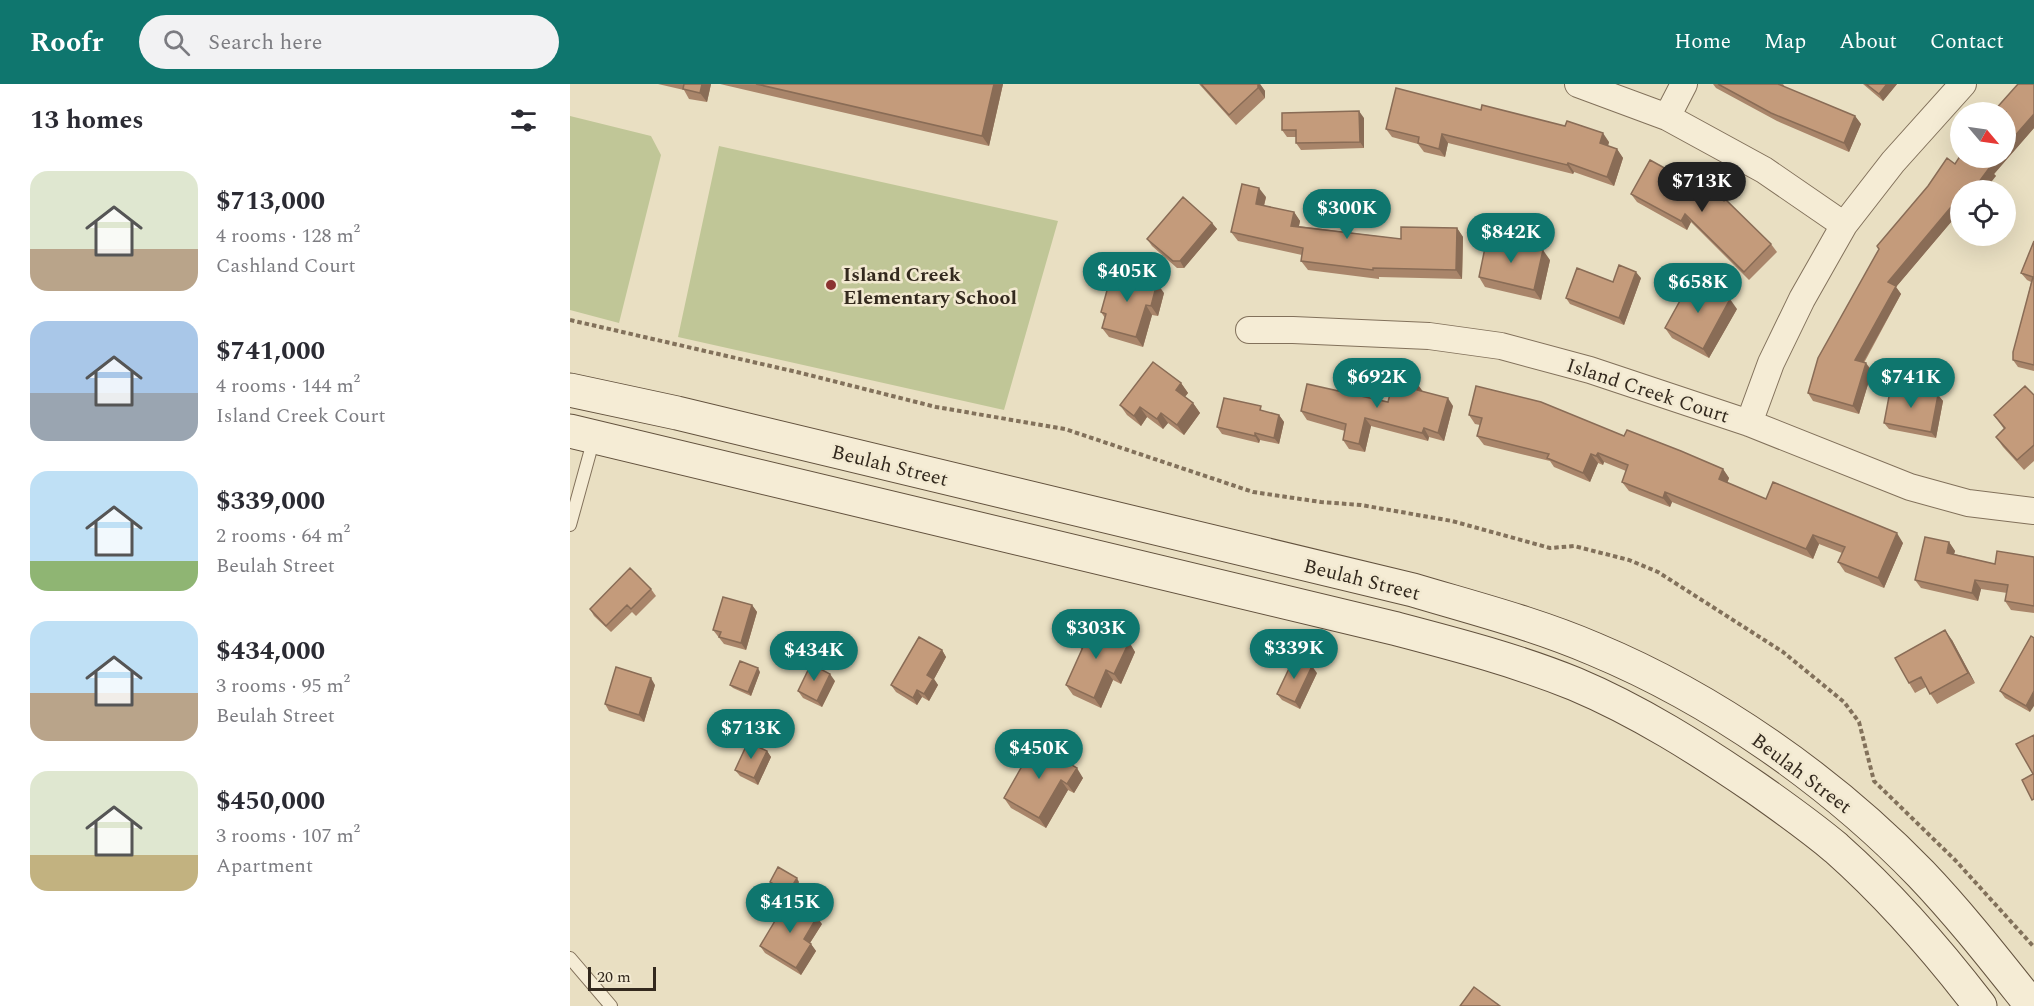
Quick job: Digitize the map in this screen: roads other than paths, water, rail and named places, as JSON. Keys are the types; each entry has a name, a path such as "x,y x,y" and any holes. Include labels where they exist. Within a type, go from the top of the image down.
{"main road":[{"name":"Beulah Street","path":"570,390 1413,590 1510,618 1594,648 1660,681 1739,726 1801,769 1865,821 1920,873 1972,931 2032,1006"},
{"path":"582,434 605,397"},
{"name":"Beulah Street","path":"582,434 1393,628 1496,655 1576,685 1640,716 1713,758 1778,803 1836,848 1893,904 1943,959 1980,1006"}],"street":[{"path":"1578,84 1668,117 1764,170 1844,225"},
{"path":"1668,117 1684,84"},
{"path":"1749,423 1771,363 1802,299 1844,225 1893,162 1963,84"},
{"name":"Island Creek Court","path":"1249,330 1429,336 1501,346 1590,369 1749,423 1910,487 1968,503 2034,511"}],"lane":[{"path":"570,525 582,434"},
{"path":"570,958 611,1006"}],"place":[{"name":"Island Creek Elementary School","path":"831,285"}]}
